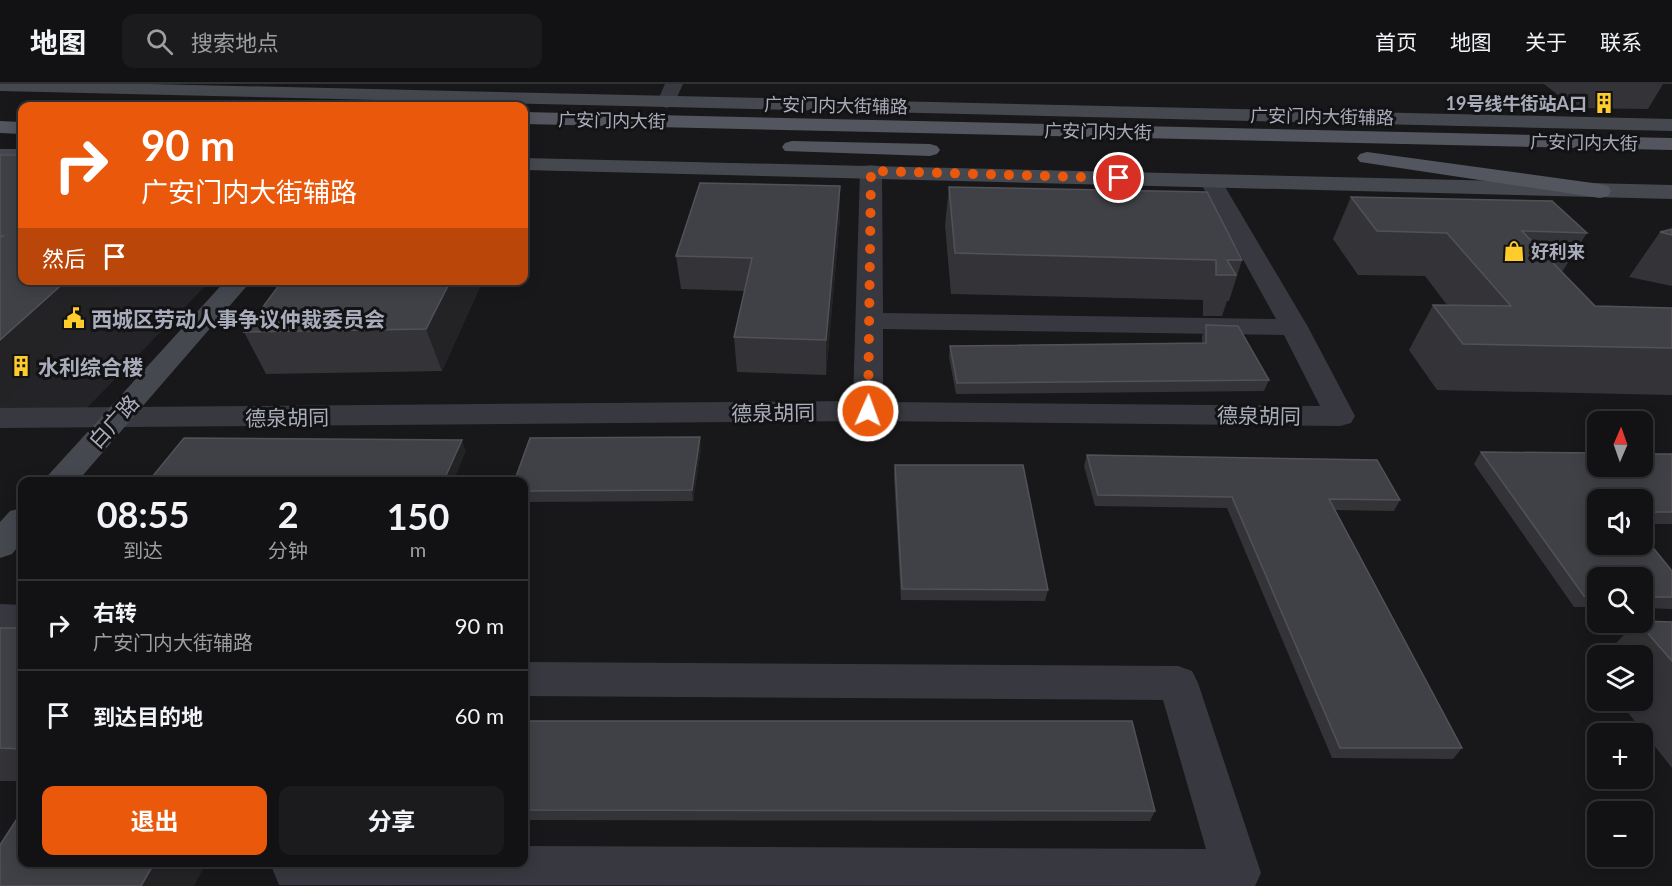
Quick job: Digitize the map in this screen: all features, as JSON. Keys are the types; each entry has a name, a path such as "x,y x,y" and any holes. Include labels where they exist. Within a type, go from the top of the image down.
{"main road":[{"path":"838,105 1080,130"},
{"name":"广安门内大街","path":"528,118 1672,144"},
{"path":"0,127 18,128"},
{"path":"775,146 954,150"},
{"name":"广安门内大街","path":"1344,158 1543,163"},
{"path":"1367,158 1600,191"}],"street":[{"name":"广安门内大街辅路","path":"0,86 400,100 670,93 838,105 1672,125"},
{"path":"0,155 18,155"},
{"path":"528,164 1672,192"},
{"path":"868,411 871,171"},
{"name":"德泉胡同","path":"0,418 115,419 868,411 1341,416 1294,327 1210,180"},
{"name":"白广路","path":"63,477 236,285"},
{"path":"870,321 1294,327"},
{"path":"0,545 18,525"},
{"path":"0,619 18,620"},
{"path":"296,867 666,878 1237,873 1178,683 528,679"}],"shaded area":[{"path":"0,176 18,261 18,285 206,285 84,411 0,410"}],"building":[{"path":"0,155 18,155 18,285 61,285 0,340 0,238 3,236 0,236"},
{"path":"700,183 840,186 826,340 734,337 752,258 676,256"},
{"path":"949,187 1207,192 1242,260 1227,260 1236,275 1216,275 1216,260 955,253"},
{"path":"1351,197 1552,201 1587,233 1522,231 1595,306 1672,308 1672,348 1463,344 1433,305 1511,306 1447,233 1377,231"},
{"path":"1672,229 1672,235 1660,232"},
{"path":"279,285 448,285 426,329 244,332"},
{"path":"1206,325 1238,326 1269,380 957,383 950,346 1206,343"},
{"path":"700,437 692,490 528,491 528,477 516,477 530,438"},
{"path":"184,438 462,440 445,477 152,477"},
{"path":"1481,452 1587,453 1587,477 1653,477 1653,454 1672,454 1672,512 1653,512 1653,489 1587,489 1587,555 1653,555 1653,548 1672,571 1672,597 1653,597 1653,567 1587,567 1587,596 1584,596"},
{"path":"1087,455 1377,460 1400,500 1329,499 1462,748 1340,748 1232,497 1098,495"},
{"path":"895,465 1023,465 1048,590 902,589"},
{"path":"1653,621 1672,622 1672,661 1648,633 1653,633"},
{"path":"0,628 18,628 18,749 0,748"},
{"path":"528,721 1132,721 1155,811 528,810"},
{"path":"18,817 18,867 152,867 141,886 0,886 0,845"}],"place":[{"name":"19号线牛街站A口","path":"1604,103"},
{"name":"好利来","path":"1514,251"},
{"name":"西城区劳动人事争议仲裁委员会","path":"74,318"},
{"name":"水利综合楼","path":"21,366"}],"route":[{"path":"868,411 871,171 1119,178"}]}
